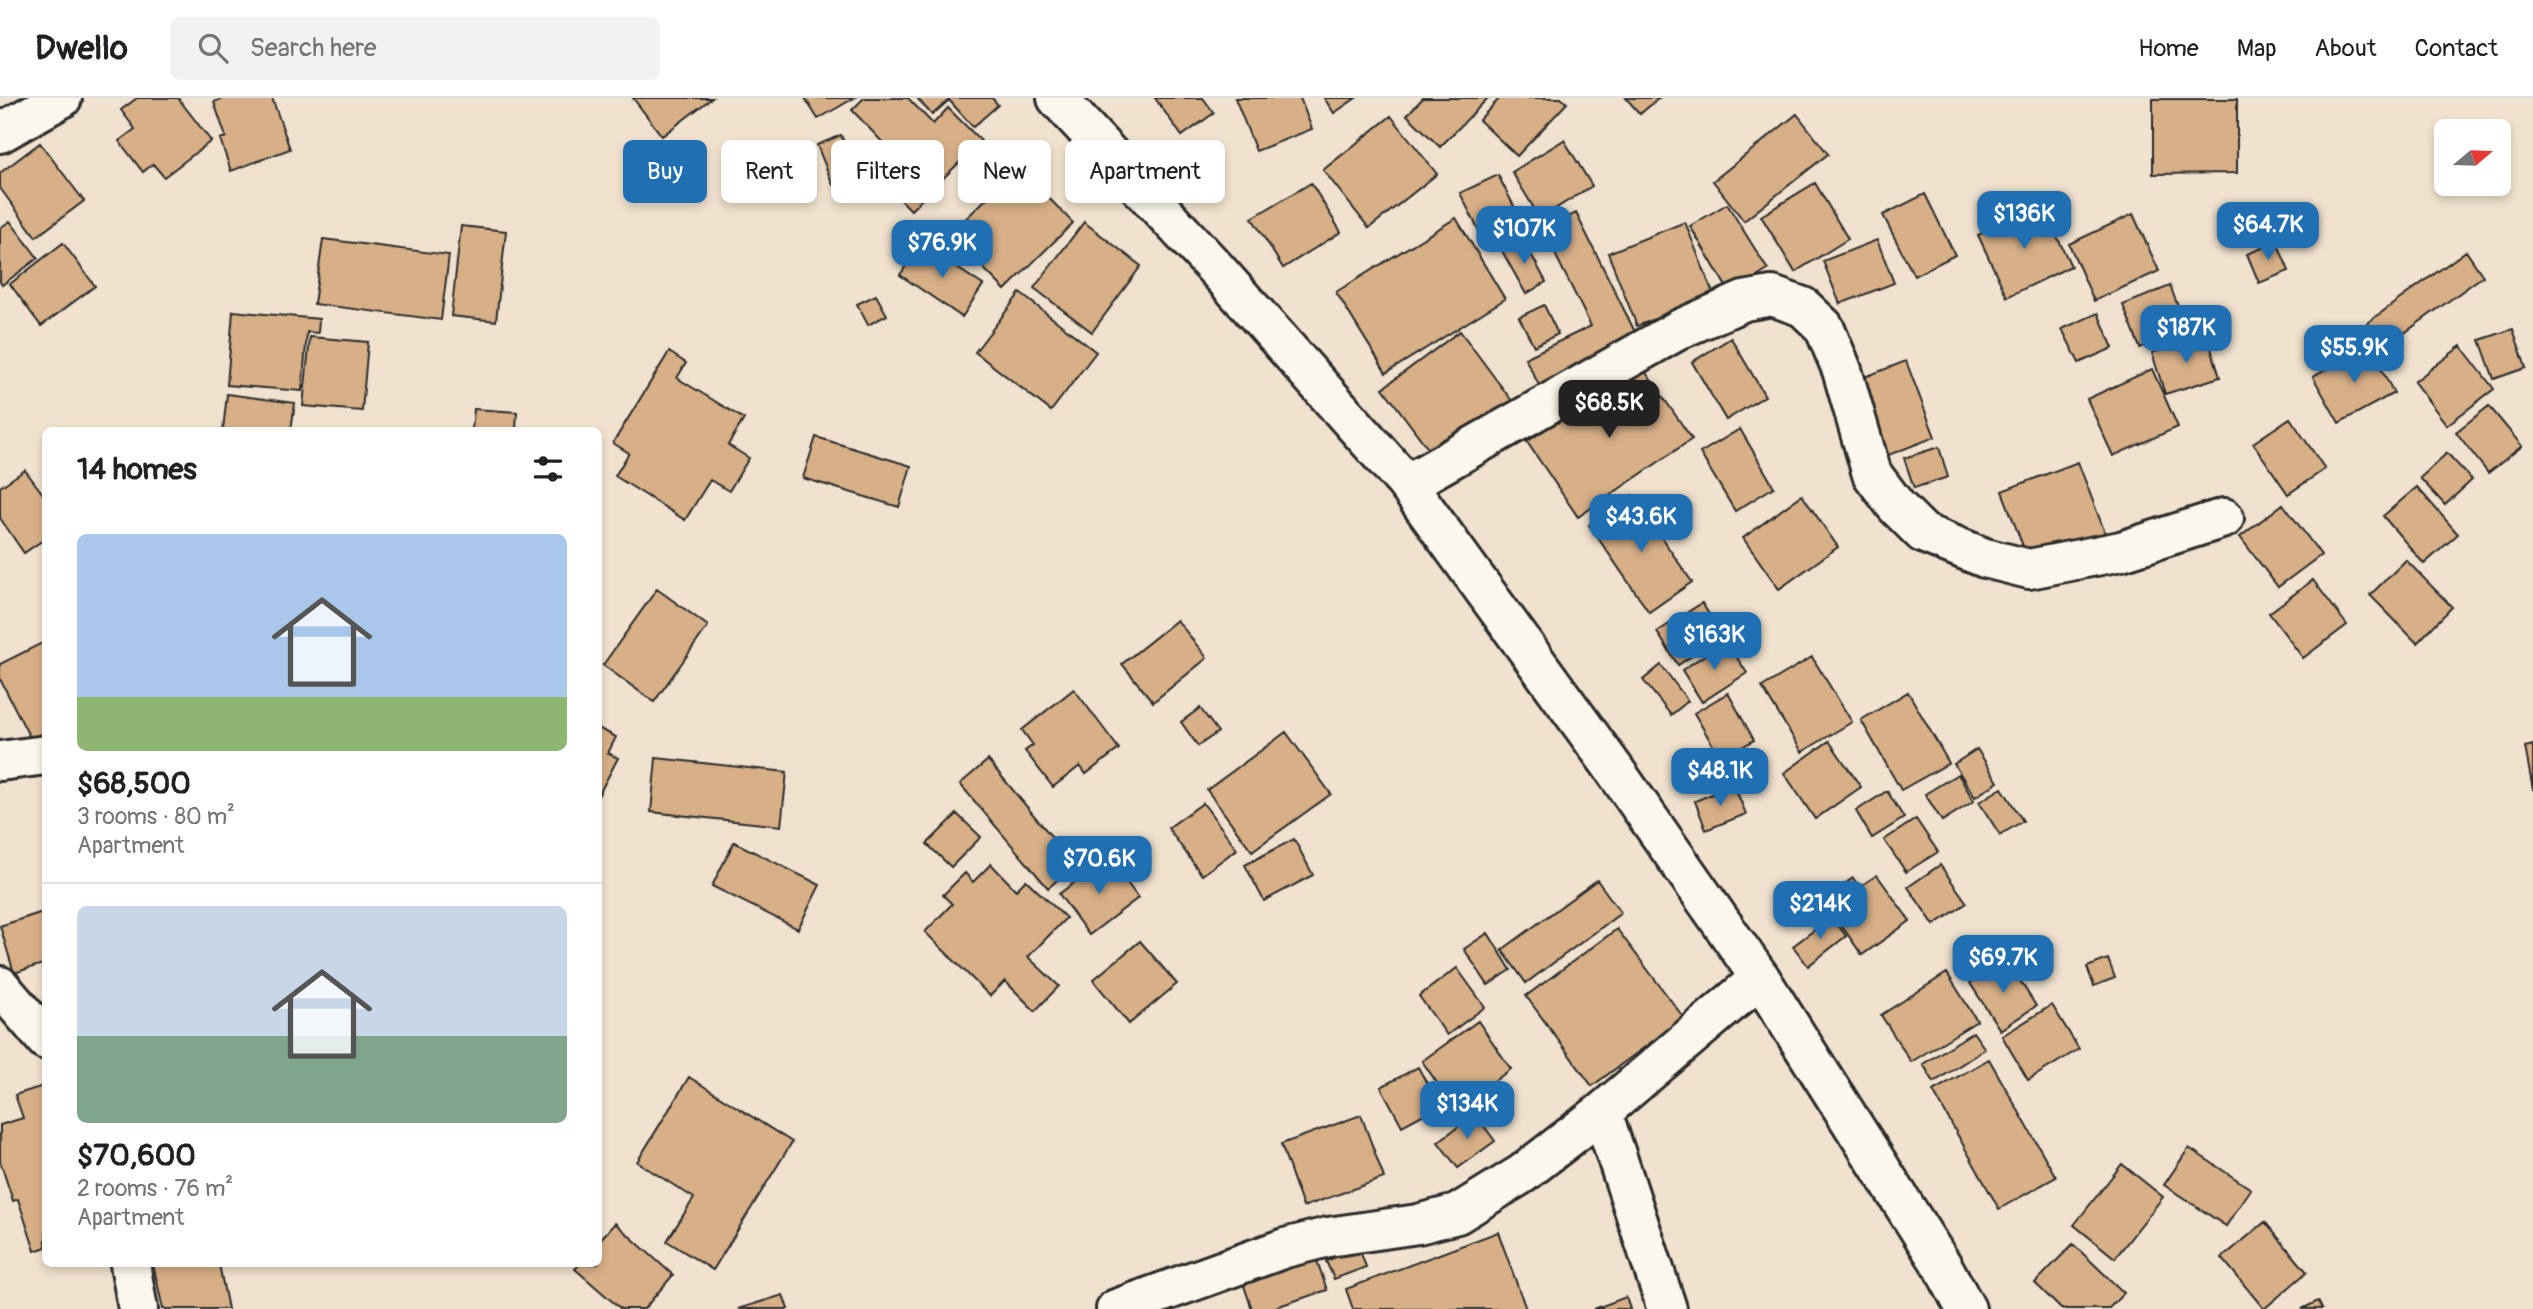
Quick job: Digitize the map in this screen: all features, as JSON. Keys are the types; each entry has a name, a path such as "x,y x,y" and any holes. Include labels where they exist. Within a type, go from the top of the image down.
{"street":[{"path":"0,133 62,98"},
{"path":"1057,98 1220,272 1407,484 1614,769 1760,978 1943,1267 1966,1309"},
{"path":"1407,484 1680,330 1744,301 1772,296 1803,307 1824,327 1842,370 1872,474 1896,506 1923,533 1985,558 2029,569 2122,551 2224,518"},
{"path":"0,761 42,756"},
{"path":"1116,1309 1285,1248 1328,1237 1418,1224 1457,1214 1522,1174 1602,1112 1760,978"},
{"path":"0,986 42,1035"},
{"path":"1602,1112 1667,1309"},
{"path":"131,1267 138,1309"}],"building":[{"path":"137,98 178,98 211,141 164,177 153,164 143,172 119,141 135,129 121,110"},
{"path":"224,98 272,98 290,149 231,171 220,139 226,137 214,102"},
{"path":"633,98 712,98 662,136"},
{"path":"805,98 854,98 818,119"},
{"path":"864,98 908,98 933,124 948,108 980,140 958,140 958,164 944,177 944,140 880,140 852,110"},
{"path":"917,98 992,98 998,105 973,127 949,100 932,115"},
{"path":"1155,98 1203,98 1214,113 1182,136"},
{"path":"1235,98 1300,98 1312,129 1256,151"},
{"path":"1324,98 1356,98 1334,113"},
{"path":"1423,98 1488,98 1440,147 1407,115"},
{"path":"1500,98 1561,98 1567,103 1517,156 1479,120"},
{"path":"1626,98 1659,98 1640,114"},
{"path":"2153,99 2237,99 2237,173 2153,174"},
{"path":"1797,114 1828,154 1744,221 1713,181"},
{"path":"1391,116 1437,174 1369,228 1323,170"},
{"path":"841,135 843,140 831,140 831,180 817,145"},
{"path":"1564,140 1592,186 1540,218 1512,172"},
{"path":"40,143 84,201 36,237 0,188 0,173"},
{"path":"1498,175 1519,216 1481,235 1460,193"},
{"path":"1311,183 1341,232 1283,268 1252,218"},
{"path":"1815,183 1848,239 1795,272 1761,216"},
{"path":"1925,194 1955,255 1914,276 1883,215"},
{"path":"1051,200 1073,223 1005,290 950,234 982,203 1051,203"},
{"path":"904,203 918,203 911,210"},
{"path":"1727,204 1768,270 1730,293 1690,226"},
{"path":"2042,205 2071,266 2007,297 1978,235"},
{"path":"1576,213 1642,346 1544,395 1525,358 1591,326 1543,230"},
{"path":"2133,214 2159,271 2094,301 2069,244"},
{"path":"1456,218 1505,299 1386,373 1336,292"},
{"path":"10,221 38,258 2,285 0,228"},
{"path":"1084,222 1141,266 1092,332 1034,288"},
{"path":"1685,222 1714,296 1637,326 1608,253"},
{"path":"461,226 506,231 496,321 451,316"},
{"path":"323,239 449,255 441,320 314,304"},
{"path":"1523,239 1546,282 1526,294 1502,251"},
{"path":"1877,240 1894,283 1840,304 1823,261"},
{"path":"2277,242 2289,271 2259,283 2247,254"},
{"path":"63,243 95,286 41,326 10,284"},
{"path":"921,244 983,285 962,317 900,275"},
{"path":"2466,251 2483,276 2385,347 2367,323"},
{"path":"2170,286 2187,329 2140,348 2123,305"},
{"path":"1020,293 1096,352 1051,411 975,352"},
{"path":"876,295 887,315 868,325 857,304"},
{"path":"1544,305 1558,334 1534,346 1519,317"},
{"path":"233,311 319,319 318,333 307,332 302,391 227,385"},
{"path":"2098,313 2113,348 2079,363 2062,329"},
{"path":"2513,329 2526,368 2494,379 2480,340"},
{"path":"1460,331 1512,401 1435,458 1383,388"},
{"path":"2207,335 2220,377 2165,394 2152,353"},
{"path":"310,337 368,342 362,411 303,406"},
{"path":"1731,338 1765,396 1726,420 1692,362"},
{"path":"2369,346 2394,393 2339,423 2313,377"},
{"path":"2461,346 2494,389 2447,425 2414,382"},
{"path":"669,352 686,363 677,378 744,419 728,445 749,458 729,491 710,480 685,520 615,476 629,453 613,443"},
{"path":"1906,361 1935,437 1886,456 1857,380"},
{"path":"1640,364 1692,439 1578,517 1527,442"},
{"path":"2152,369 2178,427 2113,456 2087,399"},
{"path":"227,394 295,403 291,427 223,427"},
{"path":"2489,406 2522,446 2488,473 2456,432"},
{"path":"474,409 517,412 516,427 472,427"},
{"path":"2290,418 2325,469 2288,494 2253,443"},
{"path":"1740,429 1774,487 1735,511 1700,453"},
{"path":"816,437 911,466 899,507 803,478"},
{"path":"1939,447 1948,477 1914,488 1904,458"},
{"path":"2447,453 2472,480 2445,505 2420,478"},
{"path":"2078,462 2105,533 2029,562 2002,491"},
{"path":"25,470 42,493 42,541 24,553 0,518 0,487"},
{"path":"2417,487 2458,534 2424,564 2383,516"},
{"path":"1632,495 1692,582 1649,612 1589,525"},
{"path":"1802,495 1838,547 1779,589 1743,538"},
{"path":"2283,504 2321,555 2278,587 2240,537"},
{"path":"2406,560 2452,607 2417,643 2370,595"},
{"path":"2313,580 2347,625 2303,658 2269,613"},
{"path":"657,589 708,626 654,702 603,665"},
{"path":"1702,603 1722,636 1678,665 1657,632"},
{"path":"1177,620 1207,658 1153,702 1122,664"},
{"path":"1726,641 1747,673 1702,702 1682,670"},
{"path":"42,643 42,734 31,740 0,679 0,664"},
{"path":"1812,657 1852,722 1802,752 1762,687"},
{"path":"1661,665 1688,701 1671,715 1643,680"},
{"path":"1074,689 1119,749 1086,774 1080,766 1053,787 1025,751 1033,745 1022,730"},
{"path":"1908,692 1949,763 1901,790 1861,720"},
{"path":"1728,693 1754,740 1721,759 1694,713"},
{"path":"1200,708 1218,732 1198,746 1181,722"},
{"path":"602,730 616,737 608,753 618,758 602,788"},
{"path":"1286,732 1331,794 1252,851 1207,790"},
{"path":"1829,741 1861,787 1815,819 1784,773"},
{"path":"2533,745 2533,790 2525,747"},
{"path":"1977,749 1998,782 1975,797 1954,764"},
{"path":"656,758 787,772 781,826 651,812"},
{"path":"988,760 1075,865 1048,888 960,784"},
{"path":"1958,774 1974,801 1942,821 1925,794"},
{"path":"1734,785 1746,814 1706,830 1695,801"},
{"path":"2002,788 2023,821 2000,835 1979,802"},
{"path":"1887,791 1904,818 1872,838 1856,811"},
{"path":"1203,803 1237,849 1202,875 1168,828"},
{"path":"957,814 981,837 951,867 927,844"},
{"path":"1916,819 1938,852 1906,872 1884,840"},
{"path":"1294,839 1313,875 1264,901 1245,865"},
{"path":"734,842 820,885 798,929 712,886"},
{"path":"1109,857 1138,898 1089,935 1059,894"},
{"path":"991,864 1016,890 1026,880 1066,918 1028,957 1059,986 1035,1011 1005,981 990,996 925,932 952,904 943,895 965,873 973,882"},
{"path":"1940,865 1967,903 1934,925 1908,887"},
{"path":"1877,875 1910,921 1862,955 1823,899 1853,878 1859,887"},
{"path":"1597,880 1621,913 1526,983 1502,950"},
{"path":"42,912 42,964 14,973 0,926"},
{"path":"1832,917 1846,936 1808,966 1793,946"},
{"path":"1617,929 1684,1018 1592,1086 1526,996"},
{"path":"1488,933 1511,970 1488,985 1464,949"},
{"path":"1140,941 1177,984 1129,1024 1093,980"},
{"path":"2108,959 2115,978 2094,986 2087,967"},
{"path":"2007,960 2036,1006 2000,1030 1970,983"},
{"path":"1457,968 1485,1007 1447,1035 1419,996"},
{"path":"1947,973 1977,1021 1911,1062 1881,1015"},
{"path":"2052,1005 2079,1049 2028,1080 2002,1036"},
{"path":"1478,1021 1511,1069 1455,1109 1422,1061"},
{"path":"1973,1032 1985,1049 1934,1082 1923,1064"},
{"path":"1989,1059 2056,1177 1999,1209 1933,1091"},
{"path":"1418,1067 1439,1106 1402,1126 1381,1087"},
{"path":"689,1077 792,1142 713,1270 667,1241 694,1198 637,1162"},
{"path":"42,1086 42,1248 35,1251 18,1199 13,1201 0,1161 0,1125 23,1118 15,1095"},
{"path":"1475,1114 1495,1141 1458,1168 1438,1142"},
{"path":"1361,1115 1384,1178 1303,1207 1281,1144"},
{"path":"2189,1148 2251,1189 2226,1226 2164,1185"},
{"path":"2122,1164 2163,1197 2115,1258 2074,1225"},
{"path":"2265,1222 2307,1272 2264,1309 2222,1258"},
{"path":"615,1223 673,1275 644,1309 621,1309 575,1269 602,1267 602,1238"},
{"path":"1498,1232 1526,1309 1353,1309 1346,1289"},
{"path":"2073,1244 2124,1293 2108,1309 2061,1309 2035,1283"},
{"path":"1312,1246 1327,1290 1270,1309 1252,1309 1239,1271"},
{"path":"1359,1248 1366,1267 1334,1279 1326,1261"},
{"path":"154,1267 220,1267 228,1309 163,1309"},
{"path":"783,1295 788,1309 738,1309"},
{"path":"1626,1297 1630,1309 1594,1309"},
{"path":"2318,1301 2322,1309 2302,1309"}]}
